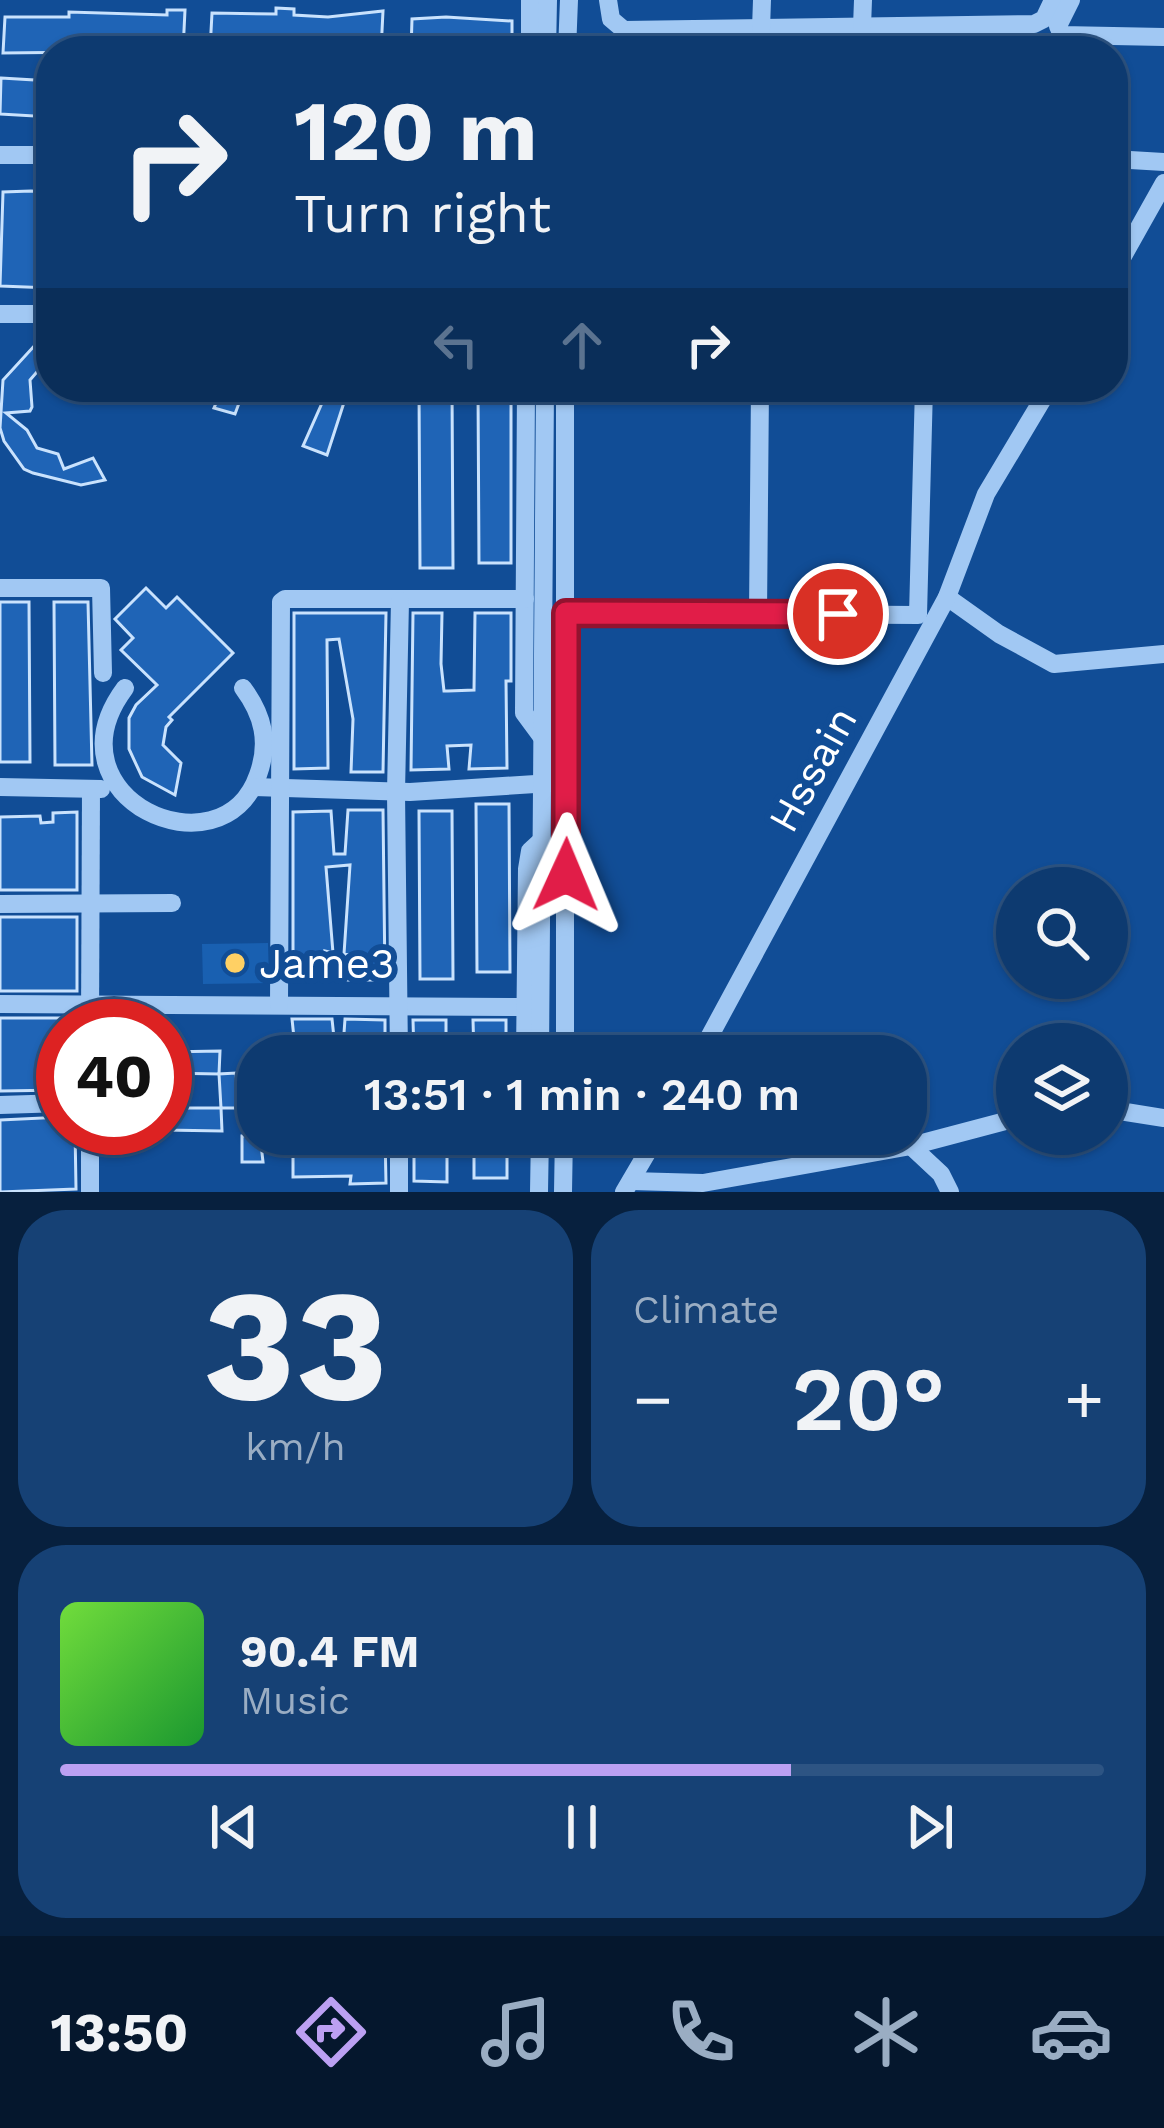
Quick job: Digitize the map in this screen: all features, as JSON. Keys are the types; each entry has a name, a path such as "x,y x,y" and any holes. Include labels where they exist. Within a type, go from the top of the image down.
{"street":[{"path":"530,0 530,36"},
{"path":"547,36 548,0"},
{"path":"567,36 568,0"},
{"path":"608,0 611,19 624,30 688,36"},
{"path":"762,0 763,36"},
{"path":"862,27 863,0"},
{"path":"806,36 862,27 1034,24 1044,19 1053,0"},
{"path":"1071,0 1058,29 1065,36 1084,36 1080,0"},
{"path":"1128,37 1164,37"},
{"path":"0,155 36,155"},
{"path":"1128,160 1164,162"},
{"path":"1128,247 1164,183"},
{"path":"0,314 36,314"},
{"path":"526,402 524,713 542,736"},
{"path":"540,1035 545,402"},
{"path":"565,402 565,1035"},
{"path":"758,614 760,402"},
{"path":"566,613 918,615 924,402"},
{"name":"Hssain","path":"710,1035 946,597 986,494 1041,402"},
{"path":"0,587 101,588 103,673"},
{"path":"946,597 1054,664 1164,654"},
{"path":"279,1005 281,602 525,598"},
{"path":"400,601 400,1035"},
{"path":"125,688 114,703 104,737 110,773 118,790 135,806 184,824 234,807 254,787 265,741 262,722 243,688"},
{"path":"254,787 397,792 568,783"},
{"path":"0,787 118,790"},
{"path":"90,999 91,789"},
{"path":"526,1035 527,869 530,851 542,840"},
{"path":"0,904 172,903"},
{"path":"0,1004 36,1004"},
{"path":"192,1005 527,1006"},
{"path":"0,1105 36,1104"},
{"path":"1128,1112 1164,1118"},
{"path":"927,1141 996,1123"},
{"path":"90,1155 90,1192"},
{"path":"399,1155 399,1192"},
{"path":"539,1192 540,1155"},
{"path":"563,1192 564,1155"},
{"path":"627,1186 645,1155"},
{"path":"627,1186 704,1187 862,1155"},
{"path":"921,1155 941,1174 950,1192"}],"shaded area":[{"name":"Jame3","path":"268,943 269,983 203,984 202,944"}],"building":[{"path":"276,8 294,9 294,15 328,17 383,11 382,36 211,36 212,13 276,14"},
{"path":"167,10 185,10 184,36 36,36 36,53 3,53 5,17 69,17 69,12 167,15"},
{"path":"412,19 512,21 512,36 411,36"},
{"path":"1,78 36,80 36,116 0,114"},
{"path":"36,191 36,287 0,286 3,192"},
{"path":"36,344 36,373 30,380 32,407 6,413 27,430 37,448 58,454 64,469 93,458 105,480 81,485 24,469 0,428 3,380"},
{"path":"217,402 239,402 235,414 214,408"},
{"path":"344,402 327,455 303,446 322,403"},
{"path":"419,402 452,402 453,568 420,568"},
{"path":"478,402 511,402 511,563 479,563"},
{"path":"146,588 166,608 177,597 233,653 169,717 163,745 181,763 175,795 142,777 129,749 129,718 157,685 121,650 133,638 115,619"},
{"path":"0,602 29,602 30,762 0,762"},
{"path":"54,602 88,602 92,765 55,765"},
{"path":"294,613 386,613 383,772 351,772 353,719 339,639 327,640 328,768 294,769"},
{"path":"413,613 442,613 441,664 444,691 448,691 474,690 475,613 511,613 507,768 469,769 471,745 447,746 449,769 411,770"},
{"path":"476,804 509,804 510,972 477,972"},
{"path":"348,810 383,810 385,980 347,980 349,955 344,954 350,865 326,867 333,953 325,951 328,975 293,976 293,812 331,811 334,854 345,854"},
{"path":"419,811 452,811 453,979 420,979"},
{"path":"77,812 77,890 0,890 0,817 40,816 41,823 53,822 53,813"},
{"path":"0,917 77,917 77,991 0,991"},
{"path":"0,1018 36,1018 36,1090 0,1091"},
{"path":"292,1019 332,1019 334,1035 294,1035"},
{"path":"345,1019 385,1020 385,1035 344,1035"},
{"path":"413,1020 446,1020 446,1035 413,1035"},
{"path":"473,1020 506,1020 506,1035 473,1035"},
{"path":"220,1051 219,1074 192,1074 192,1052"},
{"path":"236,1073 237,1108 221,1108 219,1074"},
{"path":"192,1108 221,1108 222,1131 192,1130"},
{"path":"36,1118 36,1155 75,1155 76,1189 0,1192 0,1120"},
{"path":"242,1155 262,1155 263,1162 242,1162"},
{"path":"293,1155 385,1155 386,1183 350,1184 351,1176 293,1177"},
{"path":"414,1155 447,1155 447,1182 414,1181"},
{"path":"474,1155 507,1155 507,1178 474,1178"}],"place":[{"name":"Jame3","path":"235,963"}],"route":[{"path":"566,875 566,613 838,614"}]}
